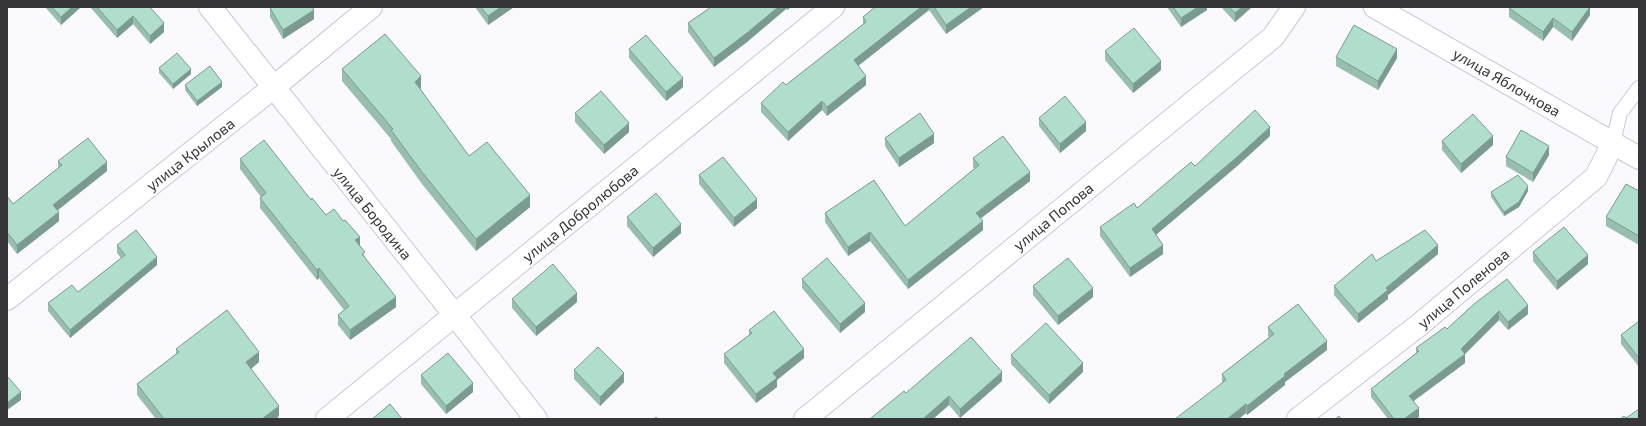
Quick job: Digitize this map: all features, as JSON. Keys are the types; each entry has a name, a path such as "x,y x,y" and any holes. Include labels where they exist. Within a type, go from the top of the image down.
{"street":[{"name":"улица Бородина","path":"210,7 536,419"},
{"name":"улица Крылова","path":"7,299 274,87 371,7"},
{"name":"улица Добролюбова","path":"327,419 454,314 833,7"},
{"name":"улица Попова","path":"805,419 1273,37 1294,7"},
{"name":"улица Яблочкова","path":"1375,7 1639,158"},
{"name":"улица Поленова","path":"1298,419 1419,325 1596,177 1612,143"}],"lane":[{"path":"1612,143 1620,113 1639,88"}],"building":[{"path":"52,7 72,7 61,17"},
{"path":"97,7 150,7 164,23 150,36 133,16 117,30"},
{"path":"312,7 314,10 283,30 270,8"},
{"path":"481,7 501,7 488,16"},
{"path":"711,7 778,7 714,58 688,23"},
{"path":"875,7 921,7 854,60 866,76 827,107 822,101 788,132 761,103 783,82 786,85 866,22 863,17"},
{"path":"934,7 971,7 946,25"},
{"path":"1173,7 1198,7 1181,18"},
{"path":"1229,7 1242,7 1235,13"},
{"path":"1590,7 1572,32 1553,18 1543,32 1509,8"},
{"path":"1354,25 1397,49 1378,81 1336,57"},
{"path":"1134,28 1161,61 1133,84 1105,51"},
{"path":"385,34 421,76 415,82 469,156 487,142 530,195 476,239 422,172 391,130 393,129 342,69"},
{"path":"646,35 683,78 666,92 629,49"},
{"path":"177,53 191,69 173,84 159,68"},
{"path":"210,66 222,82 197,101 185,85"},
{"path":"601,91 629,123 604,145 575,113"},
{"path":"1065,96 1086,122 1060,144 1039,118"},
{"path":"1255,110 1270,127 1236,158 1152,229 1163,245 1130,268 1100,227 1134,203 1137,208 1191,162 1195,166"},
{"path":"920,113 934,134 899,158 885,138"},
{"path":"1473,114 1493,136 1461,164 1442,141"},
{"path":"1521,130 1549,146 1533,173 1506,157"},
{"path":"1003,136 1030,172 976,213 983,221 908,280 870,232 848,247 825,213 874,180 905,226 979,165 973,158"},
{"path":"88,138 107,162 53,205 59,212 17,245 7,232 7,196 13,204 62,165 58,161"},
{"path":"264,140 311,200 312,198 326,215 334,209 343,221 345,220 360,237 355,240 365,252 362,254 396,297 350,330 338,315 349,306 319,268 317,270 260,198 266,193 240,159"},
{"path":"723,157 757,199 734,218 699,175"},
{"path":"1518,175 1528,186 1519,202 1504,212 1491,192"},
{"path":"1626,184 1639,191 1639,236 1606,217"},
{"path":"656,193 681,224 653,248 627,217"},
{"path":"1564,227 1588,255 1557,281 1533,252"},
{"path":"136,230 157,257 70,330 48,303 72,285 78,292 125,255 117,245"},
{"path":"1425,230 1438,245 1386,288 1388,290 1358,314 1334,286 1372,254 1376,261"},
{"path":"827,258 865,303 840,324 802,279"},
{"path":"1068,258 1093,288 1058,316 1033,286"},
{"path":"553,264 577,293 536,327 512,299"},
{"path":"1507,279 1528,305 1508,322 1499,311 1461,349 1465,354 1409,396 1419,408 1404,419 1394,419 1371,389 1419,351 1416,348 1445,327 1447,329 1474,304"},
{"path":"1298,304 1327,341 1284,374 1285,376 1247,406 1246,404 1227,419 1175,419 1226,380 1222,374 1274,334 1268,327"},
{"path":"227,310 259,352 246,362 279,406 262,419 164,419 137,384 179,352 176,349"},
{"path":"774,311 804,349 773,373 777,378 756,394 724,354 752,333 749,330"},
{"path":"1639,321 1639,358 1621,335"},
{"path":"1046,323 1083,363 1049,395 1011,355"},
{"path":"971,337 1002,372 960,409 949,396 923,419 871,419 904,391 906,393"},
{"path":"598,347 624,373 600,397 574,370"},
{"path":"448,353 473,383 446,406 421,375"},
{"path":"7,376 21,392 7,403"},
{"path":"390,404 402,419 372,419"},
{"path":"1639,409 1639,419 1620,419 1624,416 1626,418"}]}
